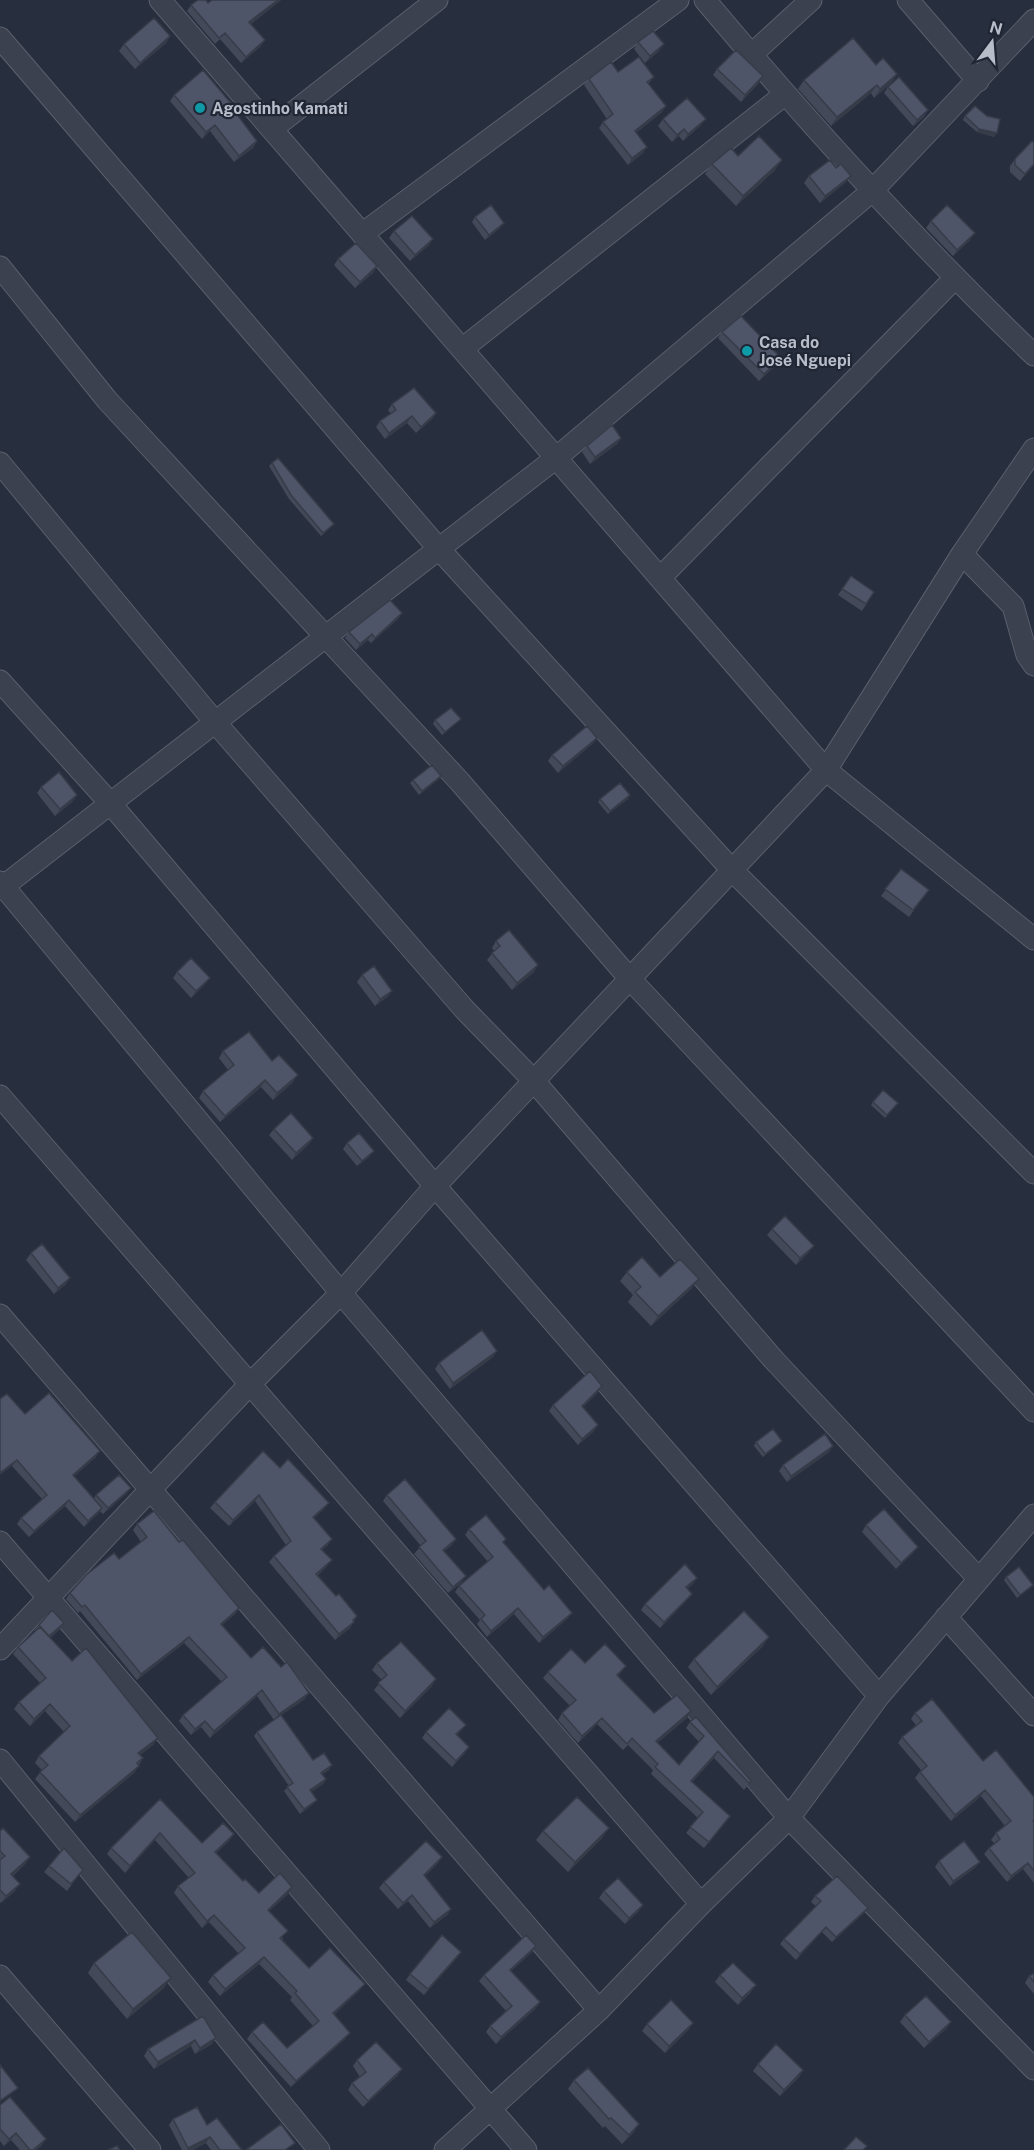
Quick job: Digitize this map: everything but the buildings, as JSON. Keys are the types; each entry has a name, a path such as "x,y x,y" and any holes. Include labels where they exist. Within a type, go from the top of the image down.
{"street":[{"path":"272,129 437,0"},
{"path":"362,234 678,0"},
{"path":"705,0 784,95 872,191 954,279 1034,355"},
{"path":"751,55 811,0"},
{"path":"908,0 978,81"},
{"path":"172,4 272,129 826,770 1034,939"},
{"path":"1034,20 872,191 556,458 1,886 341,1293 789,1818 1034,2069"},
{"path":"0,38 439,549 732,870 1034,1173"},
{"path":"462,349 784,95"},
{"path":"0,267 107,400 460,782 630,978 1034,1411"},
{"path":"660,578 954,279"},
{"path":"0,1649 250,1384 341,1293 435,1186 826,770 962,554 1034,449"},
{"path":"0,464 215,722 465,1010 534,1082 773,1359 979,1579"},
{"path":"962,554 1013,606 1027,655 1034,665"},
{"path":"0,681 110,803 435,1186 879,1696"},
{"path":"0,1096 701,1904"},
{"path":"0,1315 599,2010"},
{"path":"445,2150 599,2010 701,1904 789,1818 879,1696 1034,1515"},
{"path":"0,1542 526,2150"},
{"path":"946,1617 1034,1715"},
{"path":"0,1760 319,2150"},
{"path":"0,1976 150,2150"}],"place":[{"name":"Agostinho Kamati","path":"200,108"},
{"name":"Casa do José Nguepi","path":"747,351"}]}
